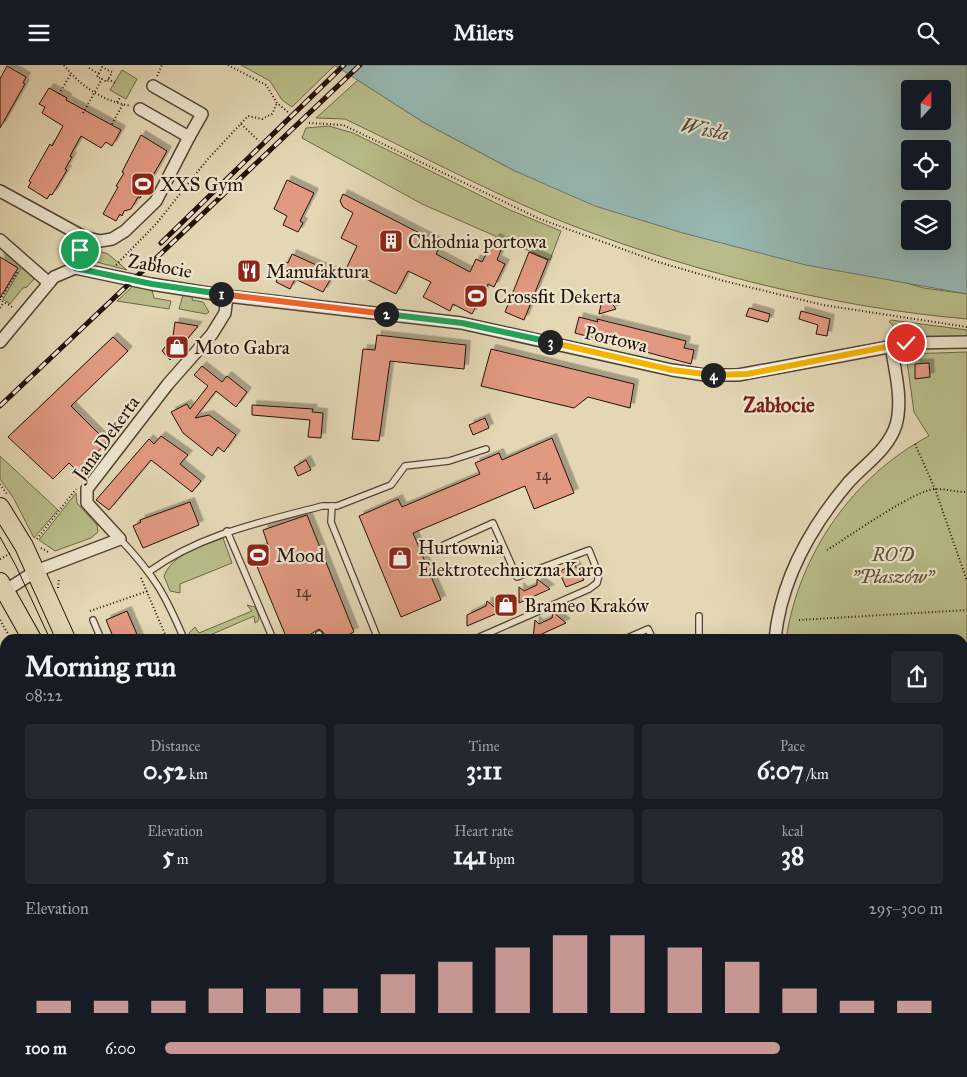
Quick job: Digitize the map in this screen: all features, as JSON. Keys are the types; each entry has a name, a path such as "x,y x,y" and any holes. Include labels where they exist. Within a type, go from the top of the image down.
{"main road":[{"path":"0,507 36,571 64,634"},
{"path":"2,589 29,634"}],"street":[{"path":"0,191 84,237 100,241 112,239 125,231 153,205 202,114 153,86"},
{"path":"140,109 189,137"},
{"path":"0,342 49,283 60,273 75,268 84,237"},
{"path":"0,240 49,283"},
{"name":"Zabłocie","path":"75,268 152,284 227,296"},
{"name":"Portowa","path":"227,296 462,323 672,370 705,375 747,374 910,343 967,343"},
{"name":"Jana Dekerta","path":"120,539 87,503 87,489 168,384 212,334 225,313 227,296"},
{"path":"0,323 10,329"},
{"path":"776,634 779,614 790,578 806,543 833,503 884,447 893,431 898,409 891,346"},
{"path":"2,589 36,571 120,539"}],"lane":[{"path":"150,571 180,551 227,531 332,505 391,485 405,466 449,461 486,449"},
{"path":"332,505 331,522 376,634"},
{"path":"444,545 493,523 517,577 589,549 599,575 598,583 589,589 486,634"},
{"path":"227,531 271,634"},
{"path":"120,539 150,571 169,602 182,634"},
{"path":"699,615 699,634"},
{"path":"92,617 99,634"},
{"path":"636,634 648,629 650,634"}],"path":[{"path":"64,65 71,74 94,93 140,109"},
{"path":"158,73 162,65"},
{"path":"228,65 266,85 277,103 289,113"},
{"path":"102,67 112,72 106,82 102,79 97,77 102,67"},
{"path":"89,68 99,74"},
{"path":"59,94 71,74"},
{"path":"83,113 102,79"},
{"path":"108,79 115,83"},
{"path":"117,102 121,96"},
{"path":"113,268 156,224 207,160 248,116 262,119 272,114 277,103"},
{"path":"112,124 123,104"},
{"path":"309,123 329,123 349,128 431,169 540,219 658,262 724,281 823,305 967,327"},
{"path":"241,124 258,141"},
{"path":"12,307 0,300 24,260"},
{"path":"0,308 4,302"},
{"path":"914,444 935,489 967,581"},
{"path":"32,542 80,483"},
{"path":"827,551 918,494 935,489 950,492 967,492"},
{"path":"0,558 15,551"},
{"path":"92,617 89,610 148,591 165,634"},
{"path":"799,620 967,610"},
{"path":"0,620 8,634"}],"green space":[{"path":"241,65 335,65 292,107 282,100 270,81"},
{"path":"122,70 137,79 126,99 110,90"},
{"path":"358,80 423,122 515,171 924,288 967,294 967,319 861,305 753,282 647,252 546,215 345,119 316,118"},
{"path":"329,126 353,133 510,210 561,231 550,260 422,204 302,138 306,128"},
{"path":"93,249 108,254 127,270 89,260 86,253"},
{"path":"23,265 33,273 34,279 27,287 23,288 10,304 3,299"},
{"path":"133,286 152,290 154,298 171,301 169,309 117,301"},
{"path":"183,295 193,296 192,300 203,302 209,312 206,314 179,309"},
{"path":"891,320 967,330 967,338 935,339 916,337 898,329 889,322"},
{"name":"ROD \"Płaszów\"","path":"967,352 967,634 787,634 803,577 817,548 834,521 854,495 876,473 902,453 929,436 914,412 906,354"},
{"path":"0,456 58,510 34,538 14,499 0,479"},
{"path":"76,493 77,503 97,525 98,532 91,538 55,551 39,540"},
{"path":"223,538 232,563 180,584 180,593 170,591 164,576 174,561 189,551"},
{"path":"247,605 255,607 259,616 258,621 255,623 254,616 213,634 189,634 195,627 199,633 252,611"}],"water":[{"name":"Wisła","path":"334,65 967,65 967,294 806,265 683,233 595,206 515,171 423,122"}],"building":[{"path":"7,66 26,77 23,83 25,84 0,128 0,79"},
{"path":"49,88 67,98 66,100 121,130 112,146 106,142 101,148 81,136 70,156 72,157 65,169 67,170 52,195 50,194 47,199 28,187 31,182 29,181 50,144 52,146 63,126 42,113 45,107 39,104"},
{"path":"141,135 167,151 140,198 138,197 131,209 124,211 122,216 120,214 116,221 103,214 118,187 116,186 124,173 122,172"},
{"path":"287,180 314,193 300,221 303,223 298,232 283,225 287,216 274,209"},
{"path":"343,194 441,244 436,254 470,272 476,259 482,262 495,238 504,242 497,260 505,264 494,287 488,284 472,314 453,304 450,311 423,297 431,282 408,271 396,294 346,269 357,246 341,238 353,213 343,207 340,201"},
{"path":"529,252 548,260 524,320 505,312"},
{"path":"292,254 334,273 323,292 295,279 290,289 276,282 285,262 288,263"},
{"path":"0,257 18,268 0,298"},
{"path":"607,296 616,309 599,314 601,304 599,302"},
{"path":"749,308 770,314 768,322 746,316"},
{"path":"801,311 830,319 827,336 816,334 818,325 799,319"},
{"path":"579,317 598,322 597,319 686,341 684,348 694,350 691,364 575,333"},
{"path":"175,322 198,326 170,360 162,351 173,336"},
{"path":"377,335 466,345 464,369 390,361 379,441 352,439 363,349 375,350"},
{"path":"113,337 128,351 71,406 107,442 89,461 92,464 82,476 69,463 53,479 8,437"},
{"path":"491,349 634,384 630,408 588,397 574,408 481,386"},
{"path":"929,363 930,377 915,379 915,364"},
{"path":"202,366 222,382 227,376 247,392 236,407 216,391 195,418 209,415 236,435 224,452 218,447 212,456 183,433 171,412 187,404 190,409 208,386 194,375"},
{"path":"252,405 313,409 312,412 323,413 321,438 308,437 310,420 252,415"},
{"path":"485,418 489,428 473,435 469,425"},
{"path":"161,436 188,455 180,464 201,481 192,492 151,460 109,510 96,500 149,439 154,444"},
{"path":"552,438 574,493 534,509 525,486 413,533 441,600 401,617 359,516 398,499 402,507 480,474 475,463 499,453 502,460"},
{"path":"306,460 311,470 298,476 294,467"},
{"path":"190,502 199,525 143,548 133,526 141,522 140,520"},
{"path":"307,515 354,632 350,634 324,634 319,629 311,634 285,634 251,552 268,545 263,530"},
{"path":"574,564 584,580 566,587 560,574 562,570"},
{"path":"537,579 550,589 519,603 519,587 524,591 537,585"},
{"path":"487,601 500,612 467,626 467,615 486,606"},
{"path":"127,611 137,634 112,634 106,620"},
{"path":"553,612 566,623 542,634 533,634 535,620 539,624 552,618"}],"tram line":[{"path":"0,537 16,566 48,634"}],"railway":[{"path":"161,243 344,65"},
{"path":"0,406 360,65"}],"place":[{"name":"XXS Gym","path":"143,184"},
{"name":"Chłodnia portowa","path":"391,241"},
{"name":"Manufaktura","path":"249,271"},
{"name":"Crossfit Dekerta","path":"476,296"},
{"name":"Moto Gabra","path":"177,347"},
{"name":"Mood","path":"258,555"},
{"name":"Hurtownia Elektrotechniczna Karo","path":"400,558"},
{"name":"Brameo Kraków","path":"506,605"}],"district":[{"name":"Zabłocie","path":"779,405"}],"route":[{"path":"80,250 75,268 152,284 227,296 462,323 672,370 705,375 747,374 906,343"}]}
